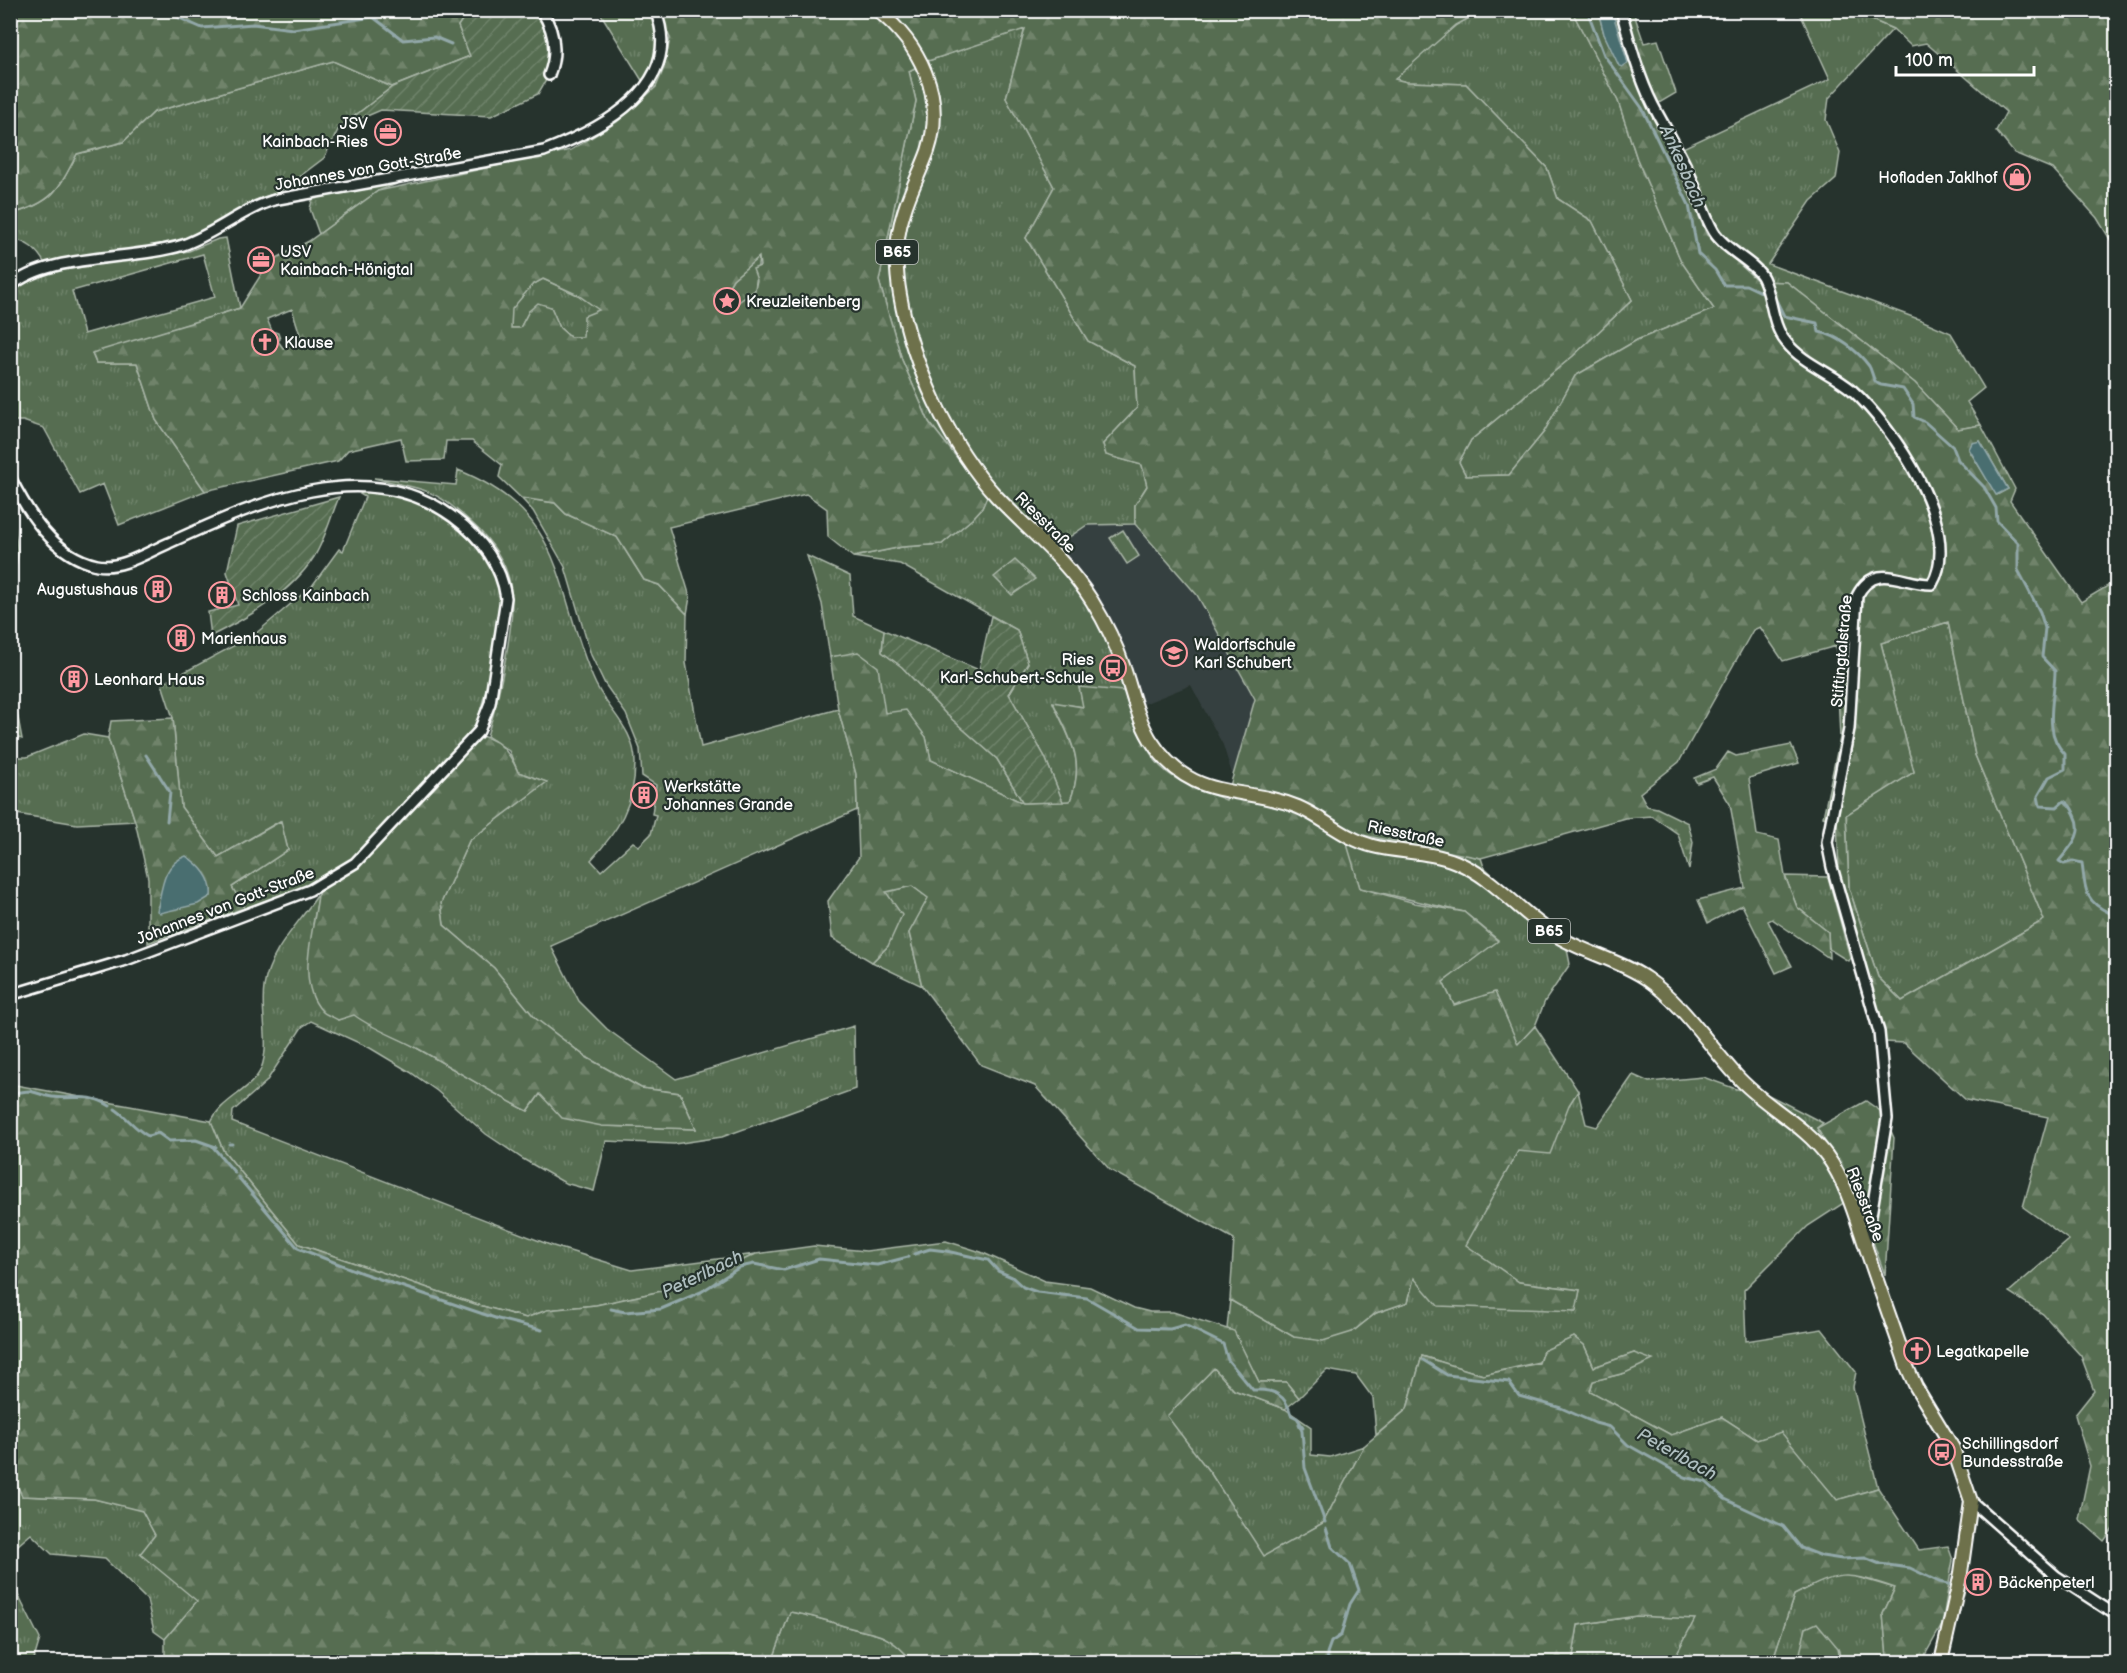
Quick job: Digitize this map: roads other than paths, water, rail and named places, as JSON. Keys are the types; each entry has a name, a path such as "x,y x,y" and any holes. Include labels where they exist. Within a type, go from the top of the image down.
{"main road":[{"name":"Riesstraße","path":"877,10 895,24 913,47 927,74 933,102 930,147 904,210 898,237 896,264 900,296 914,351 930,390 971,461 996,495 1068,567 1102,618 1124,666 1142,725 1153,744 1186,775 1210,788 1280,801 1302,808 1353,838 1372,846 1431,854 1454,861 1504,891 1554,935 1646,978 1680,1009 1750,1091 1813,1140 1825,1153 1846,1191 1907,1367 1953,1448 1971,1501 1961,1573 1941,1662"}],"street":[{"path":"541,10 549,26 555,47 555,59 549,75"},
{"name":"Johannes von Gott-Straße","path":"10,287 37,270 182,245 205,236 241,213 271,201 544,151 572,141 635,99 658,69 663,36 655,10"},
{"name":"Stiftingtalstraße","path":"1621,10 1640,74 1689,173 1712,227 1727,248 1759,272 1773,316 1787,344 1851,390 1881,420 1921,483 1931,508 1940,542 1940,571 1932,584 1918,585 1896,576 1876,577 1863,585 1857,596 1849,729 1827,842 1879,1032 1887,1119 1866,1248"},
{"name":"Johannes von Gott-Straße","path":"10,477 45,532 69,553 99,566 115,565 135,558 227,516 304,493 353,484 404,492 438,506 477,538 493,559 503,582 506,598 490,703 479,731 355,863 310,890 126,960 10,995"},
{"path":"1971,1501 2056,1576 2116,1615"}],"water":[{"path":"1598,11 1612,11 1628,63 1622,67 1619,66 1604,34"},
{"path":"1980,441 2008,489 1996,495 1969,449 1972,443"},
{"path":"186,856 208,878 211,896 198,904 160,913 157,911 164,879 172,865"}],"waterway":[{"path":"10,12 56,10"},
{"path":"161,10 202,28 253,24 293,29 373,17 403,40 434,37 451,44"},
{"name":"Ankesbach","path":"1587,10 1604,55 1642,108 1689,205 1698,254 1715,270 1724,285 1746,285 1765,294"},
{"name":"Ankesbach","path":"1774,296 1784,316 1817,323 1819,332 1833,336 1853,349 1869,366 1878,384 1903,389 1913,404 1914,417 1925,422 1953,447 1958,460 1984,487 1996,508 1997,521 2018,543 2018,570 2040,612 2045,628 2042,657 2055,671 2052,725 2058,745 2065,754 2065,769 2049,777 2038,796 2040,806 2057,807 2064,801 2072,809 2078,822 2077,834 2072,845 2059,861 2064,864 2073,861 2082,863 2087,893 2095,904 2110,913 2116,928"},
{"path":"146,755 170,792 167,821"},
{"path":"116,959 129,954"},
{"path":"81,969 98,964"},
{"name":"Peterlbach","path":"10,1091 29,1091 60,1098 95,1099 110,1106"},
{"name":"Peterlbach","path":"115,1109 148,1136 158,1133 169,1141 196,1140 216,1147"},
{"path":"213,1147 235,1173"},
{"path":"238,1177 298,1248 362,1273 498,1319 542,1330"},
{"name":"Peterlbach","path":"914,1254 930,1249 988,1260 998,1271 1012,1277 1023,1287 1037,1292 1087,1298 1139,1328 1170,1329 1185,1325 1223,1344 1228,1360 1253,1390 1278,1394 1286,1402 1291,1415 1297,1418 1303,1427"},
{"name":"Peterlbach","path":"611,1309 625,1312 661,1309 701,1292 740,1267 754,1264 784,1270 819,1259 877,1265 908,1257"},
{"name":"Peterlbach","path":"1423,1360 1447,1375 1509,1382 1519,1396 1561,1408 1610,1427 1628,1445 1685,1477 1706,1482 1725,1499 1783,1526 1801,1548 1822,1556 1842,1559 1865,1558 1880,1564 1910,1568 1939,1582 1952,1585"},
{"path":"1299,1424 1302,1431 1305,1468 1325,1522"},
{"path":"1326,1528 1332,1547 1350,1564 1359,1590 1350,1604 1341,1635 1331,1642 1327,1653 1328,1662"}],"place":[{"name":"JSV Kainbach-Ries","path":"388,132"},
{"name":"Hofladen Jaklhof","path":"2017,177"},
{"name":"USV Kainbach-Hönigtal","path":"261,260"},
{"name":"Kreuzleitenberg","path":"727,301"},
{"name":"Klause","path":"265,342"},
{"name":"Augustushaus","path":"158,589"},
{"name":"Schloss Kainbach","path":"222,595"},
{"name":"Marienhaus","path":"181,638"},
{"name":"Waldorfschule Karl Schubert","path":"1174,653"},
{"name":"Ries Karl-Schubert-Schule","path":"1113,668"},
{"name":"Leonhard Haus","path":"74,679"},
{"name":"Werkstätte Johannes Grande","path":"644,795"},
{"name":"Legatkapelle","path":"1917,1351"},
{"name":"Schillingsdorf Bundesstraße","path":"1942,1452"},
{"name":"Bäckenpeterl","path":"1978,1582"}]}
